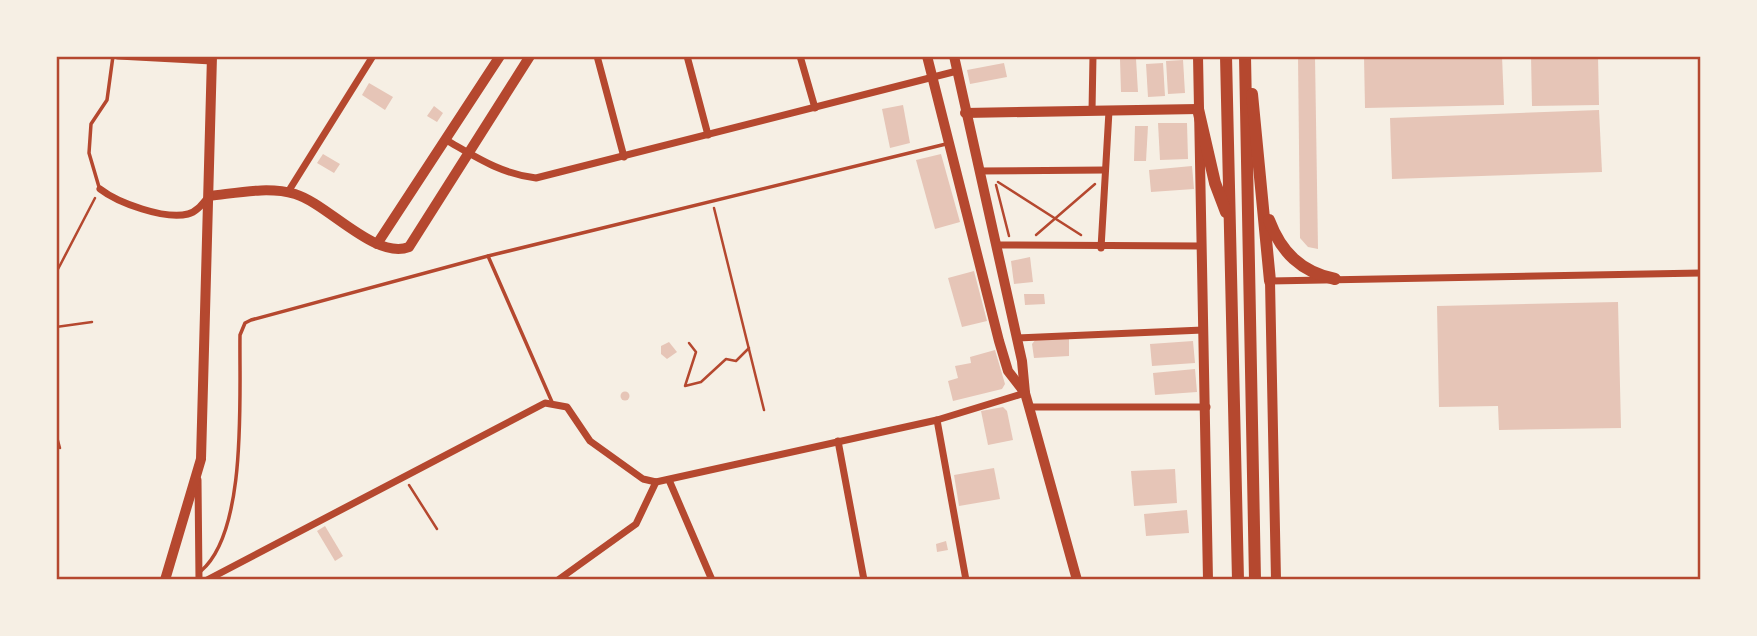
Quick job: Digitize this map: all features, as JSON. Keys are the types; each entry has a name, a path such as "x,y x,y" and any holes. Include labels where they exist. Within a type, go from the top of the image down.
{"highway":[{"path":"1227,56 1238,580"},
{"path":"1246,56 1264,203 1270,281"},
{"path":"1246,56 1255,580"},
{"path":"1198,109 1215,183 1230,222"},
{"path":"1264,203 1276,236 1288,254 1311,273 1335,279"}],"main road":[{"path":"928,56 999,341 1008,371 1025,393"},
{"path":"954,56 1017,338 1025,393 1077,580"},
{"path":"1198,56 1209,580"},
{"path":"165,580 198,480 201,459 212,59"},
{"path":"1270,281 1276,580"}],"street":[{"path":"115,56 212,59"},
{"path":"288,192 373,56"},
{"path":"377,244 500,56"},
{"path":"100,189 134,208 187,214 199,208 209,196 253,191 288,192 309,200 390,250 409,247 530,56"},
{"path":"597,56 624,157"},
{"path":"687,56 708,135"},
{"path":"800,56 815,108"},
{"path":"1092,111 1093,56"},
{"path":"446,140 512,175 536,177 957,71"},
{"path":"965,113 1198,109"},
{"path":"1101,248 1109,110"},
{"path":"979,172 1105,173"},
{"path":"997,245 1101,248 1201,246"},
{"path":"1270,281 1701,273"},
{"path":"1017,338 1203,330"},
{"path":"207,580 552,402 573,412 590,441 643,479 656,482 937,420 1025,393"},
{"path":"1030,407 1207,407"},
{"path":"937,420 966,580"},
{"path":"838,441 864,580"},
{"path":"198,480 199,576"},
{"path":"669,480 712,580"},
{"path":"558,580 636,524 656,482"}],"lane":[{"path":"100,189 89,153 91,124 107,100 115,56"},
{"path":"199,576 216,555 233,497 239,447 240,335 245,323 488,256 949,143"},
{"path":"488,256 552,402"}],"path":[{"path":"1023,246 1105,173"},
{"path":"1011,246 995,180 1101,248"},
{"path":"56,273 100,189"},
{"path":"712,202 764,410"},
{"path":"56,327 92,322"},
{"path":"689,343 696,352 685,386 701,382 726,359 736,361 748,348"},
{"path":"56,433 60,448"},
{"path":"404,476 437,528"}],"building":[{"path":"1298,56 1315,56 1318,249 1308,247 1300,238"},
{"path":"1364,56 1502,56 1504,105 1365,108"},
{"path":"1531,56 1598,56 1599,105 1532,106"},
{"path":"1120,59 1136,59 1138,92 1121,92"},
{"path":"1183,60 1185,93 1168,94 1166,61"},
{"path":"1004,63 1007,77 970,84 967,70"},
{"path":"1163,63 1165,96 1148,97 1146,64"},
{"path":"369,83 393,97 385,110 362,95"},
{"path":"903,105 910,143 890,148 882,109"},
{"path":"434,106 443,113 437,122 427,116"},
{"path":"1599,110 1602,172 1392,179 1390,118"},
{"path":"1158,123 1187,123 1188,159 1160,160"},
{"path":"1135,126 1148,126 1146,161 1134,161"},
{"path":"323,154 340,164 334,173 317,163"},
{"path":"941,154 960,222 935,229 916,160"},
{"path":"1192,166 1194,189 1151,192 1149,170"},
{"path":"1030,257 1033,282 1014,284 1011,261"},
{"path":"974,271 987,321 962,327 948,278"},
{"path":"1024,294 1044,294 1045,304 1025,305"},
{"path":"1618,302 1621,428 1499,430 1498,406 1439,407 1437,306"},
{"path":"1069,337 1069,356 1034,358 1032,344 1036,339"},
{"path":"1193,341 1195,363 1152,366 1150,344"},
{"path":"669,342 677,352 667,359 661,354 661,346"},
{"path":"995,350 1005,384 1002,389 953,401 948,381 958,378 955,366 971,363 970,357"},
{"path":"1195,369 1197,392 1155,395 1153,373"},
{"path":"625,391 630,396 625,401 620,396"},
{"path":"1003,407 1007,411 1013,440 988,445 981,411"},
{"path":"994,468 1000,499 959,506 954,475"},
{"path":"1175,469 1177,503 1134,506 1131,471"},
{"path":"1187,510 1189,533 1146,536 1144,514"},
{"path":"325,526 343,556 335,561 317,531"},
{"path":"946,541 948,550 937,552 936,544"}]}
